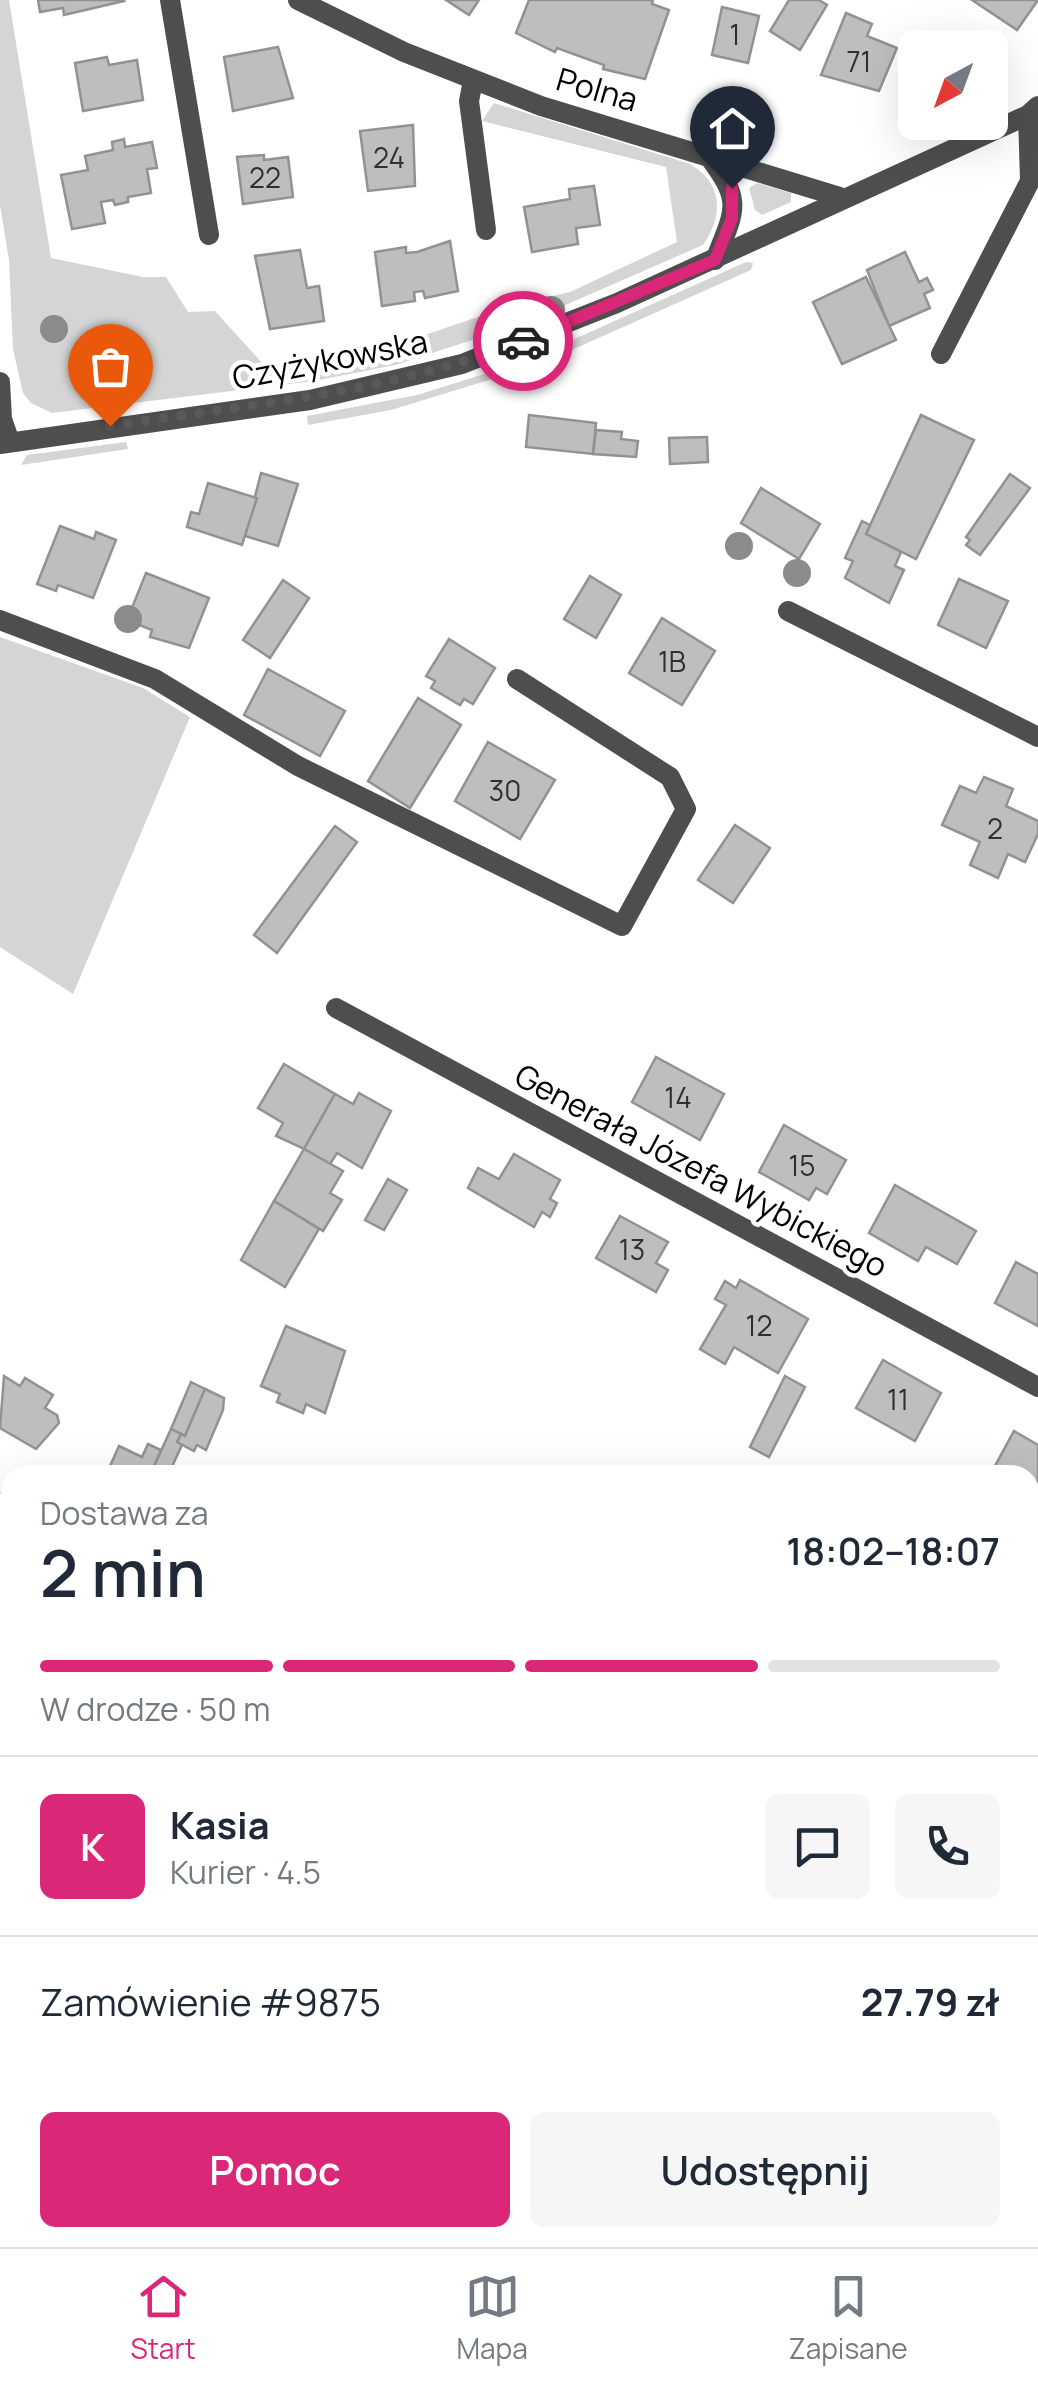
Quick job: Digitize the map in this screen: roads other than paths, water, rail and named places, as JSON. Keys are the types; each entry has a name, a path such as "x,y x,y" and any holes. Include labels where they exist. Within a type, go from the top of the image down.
{"street":[{"path":"170,0 209,235"},
{"name":"Polna","path":"298,0 473,81 541,106 840,197"},
{"path":"473,81 469,101 486,230"},
{"path":"942,354 1030,181 1033,110"},
{"name":"Czyżykowska","path":"5,443 310,400 462,364 715,260 840,197 1033,110"},
{"path":"706,154 732,188 732,218 715,260"},
{"path":"0,382 5,443"},
{"path":"788,611 1038,738"},
{"path":"0,620 155,679 298,766 622,926 686,810 670,777 516,679"},
{"name":"Generała Józefa Wybickiego","path":"336,1008 1038,1387"}]}
